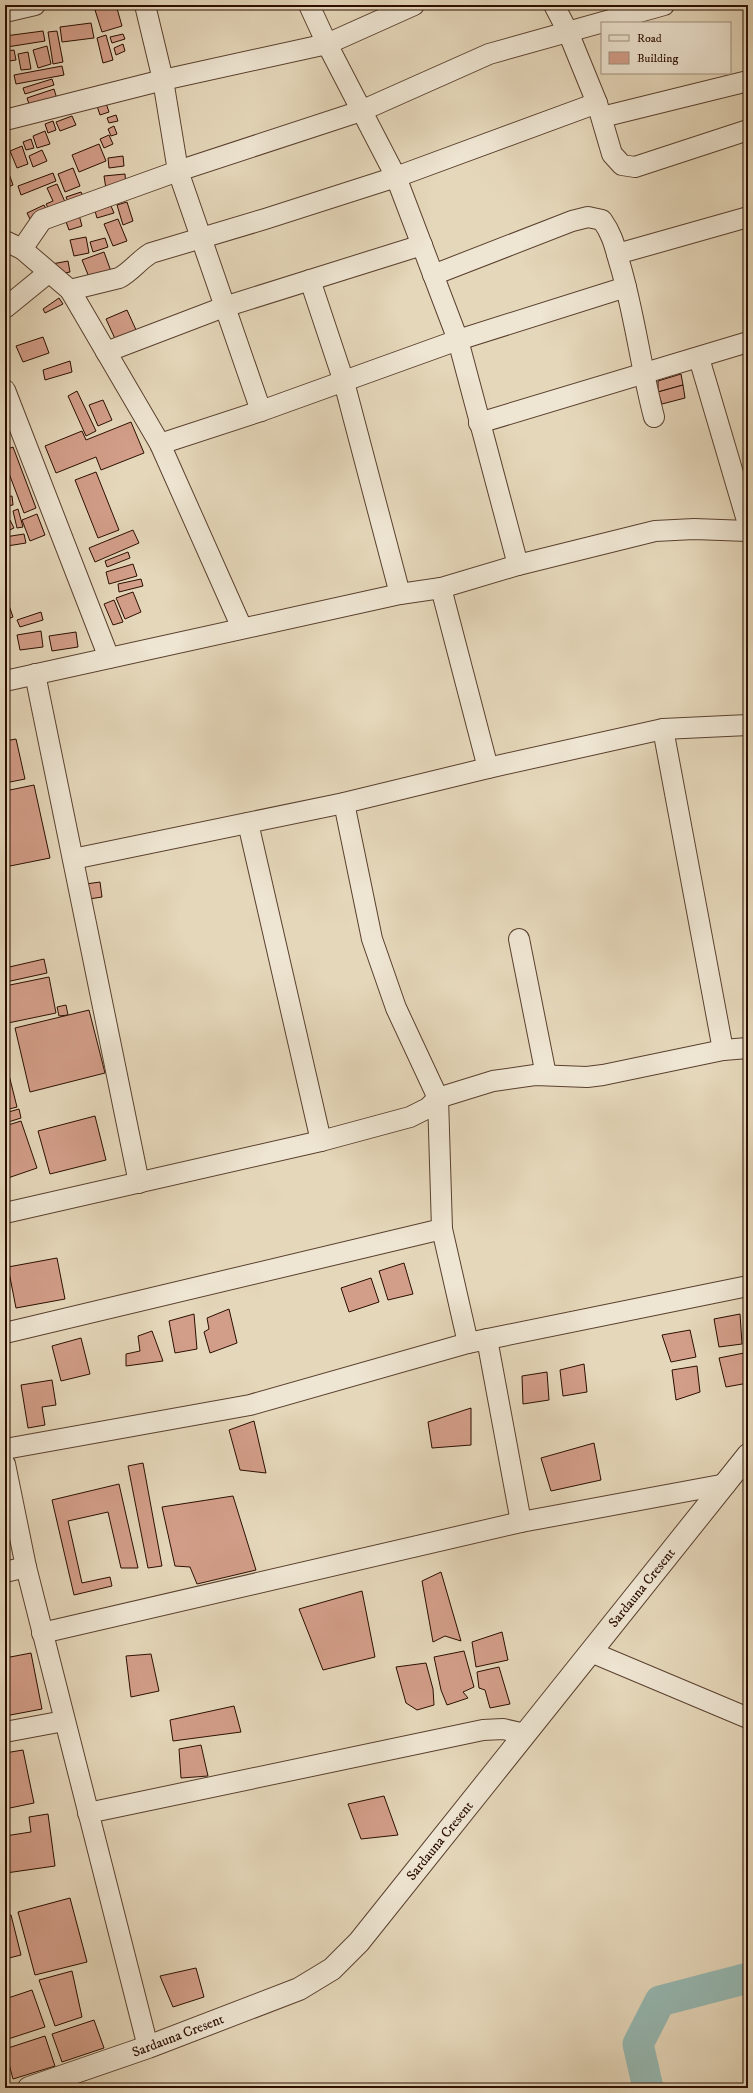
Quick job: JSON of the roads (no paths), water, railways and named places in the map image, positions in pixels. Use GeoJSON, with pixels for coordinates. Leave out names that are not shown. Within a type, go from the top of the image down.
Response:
{"type":"FeatureCollection","features":[{"type":"Feature","properties":{"kind":"street"},"geometry":{"type":"LineString","coordinates":[[5,12],[35,5]]}},
{"type":"Feature","properties":{"kind":"street"},"geometry":{"type":"LineString","coordinates":[[145,5],[163,80],[178,171],[261,411]]}},
{"type":"Feature","properties":{"kind":"street"},"geometry":{"type":"LineString","coordinates":[[309,5],[327,44],[396,177],[458,340],[518,565]]}},
{"type":"Feature","properties":{"kind":"street"},"geometry":{"type":"LineString","coordinates":[[5,120],[163,80],[327,44],[414,5]]}},
{"type":"Feature","properties":{"kind":"street"},"geometry":{"type":"LineString","coordinates":[[554,5],[568,32],[599,110],[612,154],[622,165],[635,167],[748,130]]}},
{"type":"Feature","properties":{"kind":"street"},"geometry":{"type":"LineString","coordinates":[[604,22],[664,5]]}},
{"type":"Feature","properties":{"kind":"street"},"geometry":{"type":"LineString","coordinates":[[242,628],[160,444],[70,290],[14,245],[42,220],[178,171],[361,111],[489,54],[601,23]]}},
{"type":"Feature","properties":{"kind":"street"},"geometry":{"type":"LineString","coordinates":[[70,290],[119,278],[151,253],[396,177],[599,110],[748,81]]}},
{"type":"Feature","properties":{"kind":"street"},"geometry":{"type":"LineString","coordinates":[[617,254],[748,216]]}},
{"type":"Feature","properties":{"kind":"street"},"geometry":{"type":"LineString","coordinates":[[433,275],[572,221],[588,217],[602,220],[611,232],[626,287],[643,375],[654,417]]}},
{"type":"Feature","properties":{"kind":"street"},"geometry":{"type":"LineString","coordinates":[[106,352],[224,307],[422,245]]}},
{"type":"Feature","properties":{"kind":"street"},"geometry":{"type":"LineString","coordinates":[[5,308],[48,272]]}},
{"type":"Feature","properties":{"kind":"street"},"geometry":{"type":"LineString","coordinates":[[310,280],[344,382],[400,594]]}},
{"type":"Feature","properties":{"kind":"street"},"geometry":{"type":"LineString","coordinates":[[160,444],[261,411],[458,340],[626,287]]}},
{"type":"Feature","properties":{"kind":"street"},"geometry":{"type":"LineString","coordinates":[[480,423],[643,375],[748,342]]}},
{"type":"Feature","properties":{"kind":"street"},"geometry":{"type":"LineString","coordinates":[[699,358],[748,524]]}},
{"type":"Feature","properties":{"kind":"street"},"geometry":{"type":"LineString","coordinates":[[5,390],[109,658]]}},
{"type":"Feature","properties":{"kind":"street"},"geometry":{"type":"LineString","coordinates":[[5,680],[400,594],[440,588],[518,565],[655,531],[694,529],[748,532]]}},
{"type":"Feature","properties":{"kind":"street"},"geometry":{"type":"LineString","coordinates":[[440,588],[488,768]]}},
{"type":"Feature","properties":{"kind":"street"},"geometry":{"type":"LineString","coordinates":[[35,674],[139,1184]]}},
{"type":"Feature","properties":{"kind":"street"},"geometry":{"type":"LineString","coordinates":[[73,858],[344,803],[488,768],[663,729],[748,725]]}},
{"type":"Feature","properties":{"kind":"street"},"geometry":{"type":"LineString","coordinates":[[663,729],[723,1050]]}},
{"type":"Feature","properties":{"kind":"street"},"geometry":{"type":"LineString","coordinates":[[344,803],[372,938],[396,1008],[438,1098],[442,1229],[478,1341],[521,1522]]}},
{"type":"Feature","properties":{"kind":"street"},"geometry":{"type":"LineString","coordinates":[[248,823],[320,1141]]}},
{"type":"Feature","properties":{"kind":"street"},"geometry":{"type":"LineString","coordinates":[[519,938],[546,1075]]}},
{"type":"Feature","properties":{"kind":"street"},"geometry":{"type":"LineString","coordinates":[[5,1213],[139,1184],[320,1141],[410,1117],[428,1108],[438,1098],[493,1080],[546,1075],[587,1077],[603,1075],[723,1050],[748,1048]]}},
{"type":"Feature","properties":{"kind":"street"},"geometry":{"type":"LineString","coordinates":[[5,1333],[442,1229]]}},
{"type":"Feature","properties":{"kind":"street"},"geometry":{"type":"LineString","coordinates":[[5,1449],[250,1405],[478,1341],[748,1286]]}},
{"type":"Feature","properties":{"kind":"street","name":"Sardauna Cresent"},"geometry":{"type":"LineString","coordinates":[[29,2088],[148,2048],[299,1990],[332,1969],[359,1942],[748,1455]]}},
{"type":"Feature","properties":{"kind":"street"},"geometry":{"type":"LineString","coordinates":[[5,1464],[26,1567],[42,1633],[148,2048]]}},
{"type":"Feature","properties":{"kind":"street"},"geometry":{"type":"LineString","coordinates":[[42,1633],[521,1522],[726,1484]]}},
{"type":"Feature","properties":{"kind":"street"},"geometry":{"type":"LineString","coordinates":[[5,1572],[26,1567]]}},
{"type":"Feature","properties":{"kind":"street"},"geometry":{"type":"LineString","coordinates":[[591,1652],[748,1718]]}},
{"type":"Feature","properties":{"kind":"street"},"geometry":{"type":"LineString","coordinates":[[5,1732],[64,1720]]}},
{"type":"Feature","properties":{"kind":"street"},"geometry":{"type":"LineString","coordinates":[[88,1813],[483,1730],[503,1729],[525,1734]]}},
{"type":"Feature","properties":{"kind":"waterway"},"geometry":{"type":"LineString","coordinates":[[648,2088],[638,2044],[660,2001],[748,1978]]}}]}
